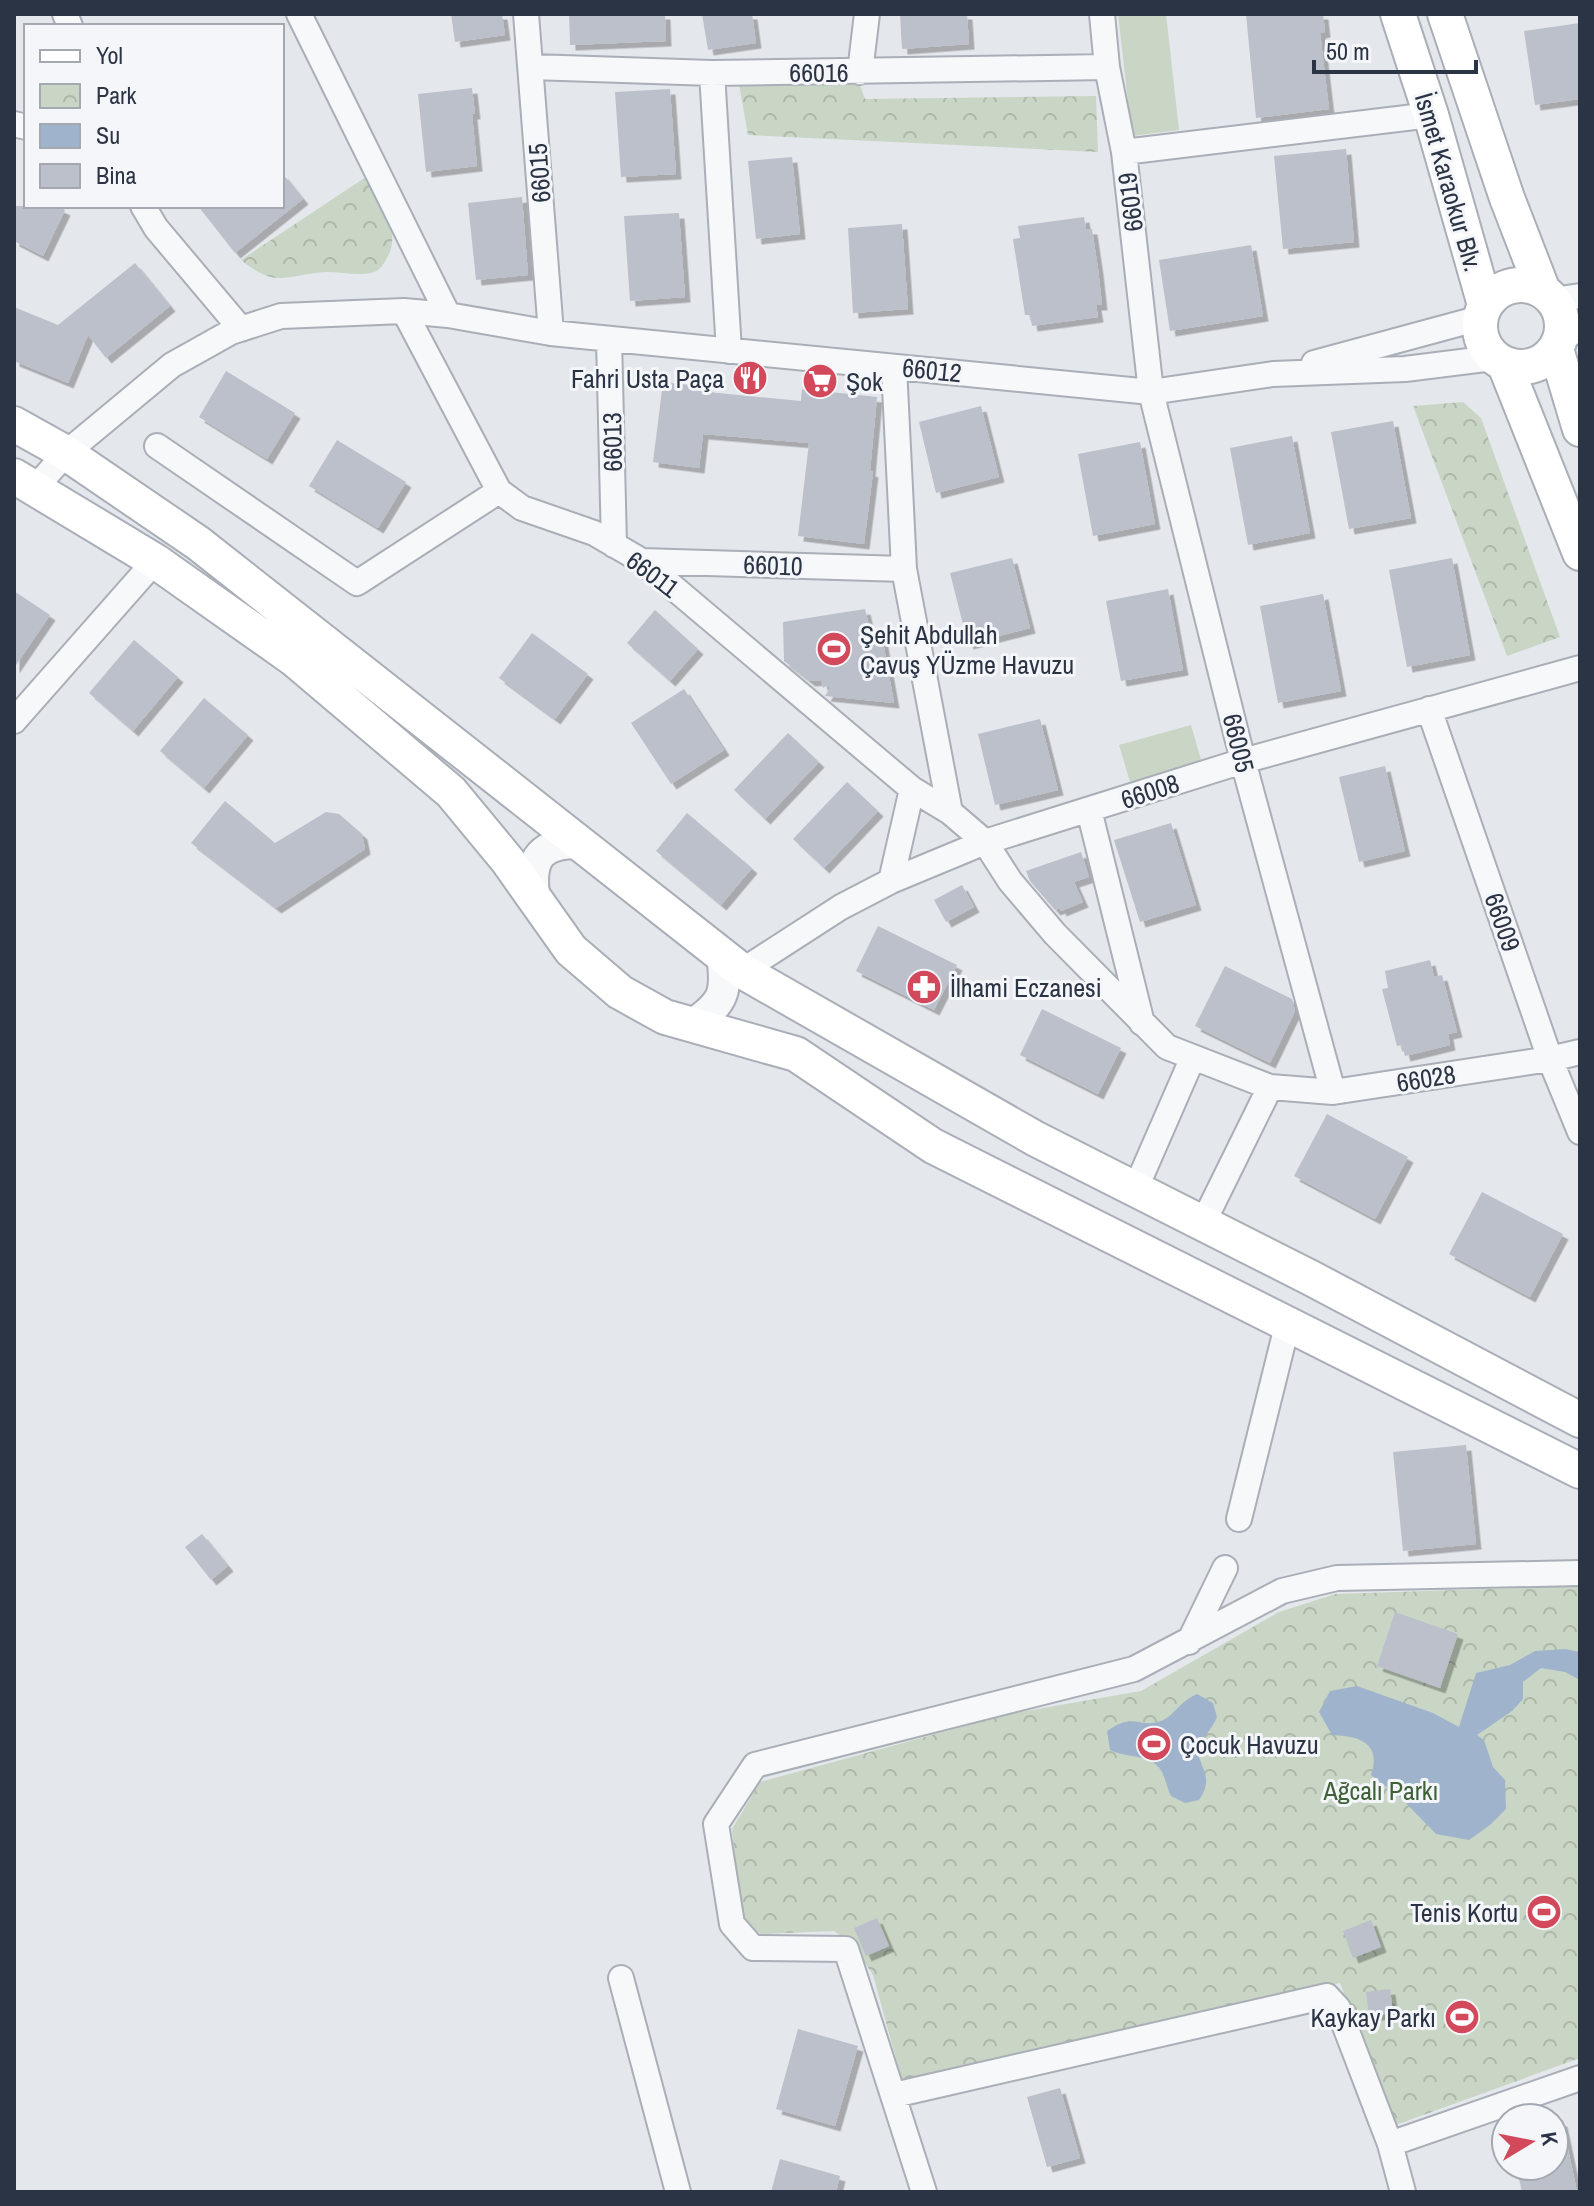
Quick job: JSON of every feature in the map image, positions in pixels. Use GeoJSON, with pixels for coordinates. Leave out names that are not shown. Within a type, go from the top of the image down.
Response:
{"type":"FeatureCollection","features":[{"type":"Feature","properties":{"kind":"main road","name":"İsmet Karaokur Blv."},"geometry":{"type":"LineString","coordinates":[[1398,14],[1431,115],[1482,312]]}},
{"type":"Feature","properties":{"kind":"main road","name":"İsmet Karaokur Blv."},"geometry":{"type":"LineString","coordinates":[[1445,14],[1507,198],[1558,295]]}},
{"type":"Feature","properties":{"kind":"main road"},"geometry":{"type":"LineString","coordinates":[[1580,429],[1558,295],[1517,285],[1493,295],[1482,312],[1480,333],[1484,346],[1499,361],[1580,553]]}},
{"type":"Feature","properties":{"kind":"main road"},"geometry":{"type":"LineString","coordinates":[[1499,361],[1519,368],[1534,366],[1546,360],[1566,339]]}},
{"type":"Feature","properties":{"kind":"main road"},"geometry":{"type":"LineString","coordinates":[[14,424],[66,453],[198,543],[732,963],[1036,1139],[1572,1409]]}},
{"type":"Feature","properties":{"kind":"main road"},"geometry":{"type":"LineString","coordinates":[[25,482],[155,561],[294,659],[451,792],[508,861],[571,950],[620,992],[665,1017],[796,1054],[933,1146],[1580,1471]]}},
{"type":"Feature","properties":{"kind":"street"},"geometry":{"type":"LineString","coordinates":[[299,14],[448,315]]}},
{"type":"Feature","properties":{"kind":"street","name":"66015"},"geometry":{"type":"LineString","coordinates":[[526,14],[551,333]]}},
{"type":"Feature","properties":{"kind":"street"},"geometry":{"type":"LineString","coordinates":[[860,72],[867,14]]}},
{"type":"Feature","properties":{"kind":"street","name":"66019"},"geometry":{"type":"LineString","coordinates":[[1102,14],[1107,67],[1124,152],[1151,392]]}},
{"type":"Feature","properties":{"kind":"street","name":"66016"},"geometry":{"type":"LineString","coordinates":[[532,67],[712,73],[1107,67]]}},
{"type":"Feature","properties":{"kind":"street"},"geometry":{"type":"LineString","coordinates":[[712,73],[729,351]]}},
{"type":"Feature","properties":{"kind":"street"},"geometry":{"type":"LineString","coordinates":[[1124,152],[1431,115]]}},
{"type":"Feature","properties":{"kind":"street"},"geometry":{"type":"LineString","coordinates":[[144,208],[156,228],[241,329]]}},
{"type":"Feature","properties":{"kind":"street"},"geometry":{"type":"LineString","coordinates":[[157,446],[357,583],[499,491],[404,311]]}},
{"type":"Feature","properties":{"kind":"street","name":"66012"},"geometry":{"type":"LineString","coordinates":[[25,482],[66,453],[172,365],[241,329],[281,316],[404,311],[448,315],[551,333],[1151,392],[1273,374],[1405,369],[1499,361]]}},
{"type":"Feature","properties":{"kind":"street","name":"66012"},"geometry":{"type":"LineString","coordinates":[[1273,374],[1482,312]]}},
{"type":"Feature","properties":{"kind":"street","name":"66013"},"geometry":{"type":"LineString","coordinates":[[609,339],[614,545]]}},
{"type":"Feature","properties":{"kind":"street"},"geometry":{"type":"LineString","coordinates":[[894,367],[904,569],[950,812]]}},
{"type":"Feature","properties":{"kind":"street","name":"66005"},"geometry":{"type":"LineString","coordinates":[[1151,392],[1243,761],[1333,1092]]}},
{"type":"Feature","properties":{"kind":"street","name":"66011"},"geometry":{"type":"LineString","coordinates":[[499,491],[522,508],[594,533],[642,561],[912,789],[950,812],[985,842],[1010,881],[1055,934],[1142,1023]]}},
{"type":"Feature","properties":{"kind":"street"},"geometry":{"type":"LineString","coordinates":[[14,721],[155,561]]}},
{"type":"Feature","properties":{"kind":"street","name":"66010"},"geometry":{"type":"LineString","coordinates":[[642,561],[904,569]]}},
{"type":"Feature","properties":{"kind":"street","name":"66008"},"geometry":{"type":"LineString","coordinates":[[732,963],[891,881],[985,842],[1243,761],[1580,668]]}},
{"type":"Feature","properties":{"kind":"street","name":"66009"},"geometry":{"type":"LineString","coordinates":[[1429,709],[1550,1059],[1580,1132]]}},
{"type":"Feature","properties":{"kind":"street"},"geometry":{"type":"LineString","coordinates":[[891,881],[912,789]]}},
{"type":"Feature","properties":{"kind":"street"},"geometry":{"type":"LineString","coordinates":[[1089,810],[1142,1023]]}},
{"type":"Feature","properties":{"kind":"street"},"geometry":{"type":"LineString","coordinates":[[535,902],[532,868],[539,857],[549,847],[559,843],[579,843]]}},
{"type":"Feature","properties":{"kind":"street"},"geometry":{"type":"LineString","coordinates":[[693,1024],[709,1013],[720,1000],[732,963]]}},
{"type":"Feature","properties":{"kind":"street","name":"66028"},"geometry":{"type":"LineString","coordinates":[[1142,1023],[1167,1047],[1270,1087],[1333,1092],[1580,1052]]}},
{"type":"Feature","properties":{"kind":"street"},"geometry":{"type":"LineString","coordinates":[[1135,1190],[1193,1057]]}},
{"type":"Feature","properties":{"kind":"street"},"geometry":{"type":"LineString","coordinates":[[1203,1223],[1270,1087]]}},
{"type":"Feature","properties":{"kind":"street"},"geometry":{"type":"LineString","coordinates":[[1239,1519],[1288,1322]]}},
{"type":"Feature","properties":{"kind":"street"},"geometry":{"type":"LineString","coordinates":[[1189,1642],[1225,1568]]}},
{"type":"Feature","properties":{"kind":"street"},"geometry":{"type":"LineString","coordinates":[[924,2192],[846,1949],[753,1948],[732,1924],[716,1824],[755,1765],[1134,1669],[1282,1591],[1337,1578],[1580,1573]]}},
{"type":"Feature","properties":{"kind":"street"},"geometry":{"type":"LineString","coordinates":[[621,1978],[678,2192]]}},
{"type":"Feature","properties":{"kind":"street"},"geometry":{"type":"LineString","coordinates":[[894,2095],[1327,1996],[1338,2008],[1390,2144],[1403,2192]]}},
{"type":"Feature","properties":{"kind":"street"},"geometry":{"type":"LineString","coordinates":[[1390,2144],[1580,2078]]}},
{"type":"Feature","properties":{"kind":"green space"},"geometry":{"type":"Polygon","coordinates":[[[1118,14],[1166,14],[1179,130],[1132,136],[1118,14]]]}},
{"type":"Feature","properties":{"kind":"green space"},"geometry":{"type":"Polygon","coordinates":[[[739,84],[860,85],[865,99],[1096,96],[1098,152],[748,135],[739,84]]]}},
{"type":"Feature","properties":{"kind":"green space"},"geometry":{"type":"Polygon","coordinates":[[[366,177],[387,215],[392,236],[388,256],[377,271],[273,278],[241,260],[366,177]]]}},
{"type":"Feature","properties":{"kind":"green space"},"geometry":{"type":"Polygon","coordinates":[[[1463,402],[1481,418],[1560,637],[1507,656],[1413,406],[1463,402]]]}},
{"type":"Feature","properties":{"kind":"green space"},"geometry":{"type":"Polygon","coordinates":[[[1191,725],[1202,763],[1131,785],[1119,745],[1191,725]]]}},
{"type":"Feature","properties":{"kind":"green space","name":"Ağcalı Parkı"},"geometry":{"type":"Polygon","coordinates":[[[1580,1586],[1580,2058],[1393,2126],[1340,1983],[1103,2035],[903,2084],[873,1975],[853,1945],[834,1931],[761,1934],[742,1923],[732,1829],[760,1782],[1009,1714],[1141,1691],[1279,1612],[1335,1594],[1580,1586]]]}},
{"type":"Feature","properties":{"kind":"water"},"geometry":{"type":"Polygon","coordinates":[[[1565,1649],[1580,1652],[1580,1680],[1565,1672],[1541,1668],[1523,1682],[1523,1699],[1512,1711],[1477,1735],[1484,1740],[1493,1767],[1505,1780],[1506,1809],[1469,1840],[1436,1834],[1401,1798],[1371,1775],[1374,1764],[1370,1748],[1359,1739],[1332,1735],[1319,1712],[1330,1691],[1357,1686],[1433,1713],[1459,1727],[1476,1673],[1510,1665],[1535,1651],[1565,1649]]]}},
{"type":"Feature","properties":{"kind":"water","name":"Çocuk Havuzu"},"geometry":{"type":"Polygon","coordinates":[[[1197,1694],[1213,1703],[1217,1717],[1197,1751],[1206,1776],[1203,1793],[1199,1800],[1185,1803],[1171,1796],[1158,1766],[1146,1759],[1110,1750],[1107,1731],[1124,1722],[1161,1721],[1197,1694]]]}},
{"type":"Feature","properties":{"kind":"building"},"geometry":{"type":"Polygon","coordinates":[[[451,14],[502,14],[505,35],[455,42],[451,14]]]}},
{"type":"Feature","properties":{"kind":"building"},"geometry":{"type":"Polygon","coordinates":[[[569,14],[665,14],[666,41],[570,45],[569,14]]]}},
{"type":"Feature","properties":{"kind":"building"},"geometry":{"type":"Polygon","coordinates":[[[702,14],[752,14],[756,43],[708,50],[702,14]]]}},
{"type":"Feature","properties":{"kind":"building"},"geometry":{"type":"Polygon","coordinates":[[[900,14],[967,14],[969,44],[902,49],[900,14]]]}},
{"type":"Feature","properties":{"kind":"building"},"geometry":{"type":"Polygon","coordinates":[[[1246,14],[1323,14],[1325,32],[1320,33],[1329,109],[1256,118],[1246,14]]]}},
{"type":"Feature","properties":{"kind":"building"},"geometry":{"type":"Polygon","coordinates":[[[1580,23],[1580,99],[1535,105],[1524,31],[1580,23]]]}},
{"type":"Feature","properties":{"kind":"building"},"geometry":{"type":"Polygon","coordinates":[[[472,88],[477,166],[426,172],[418,94],[472,88]]]}},
{"type":"Feature","properties":{"kind":"building"},"geometry":{"type":"Polygon","coordinates":[[[670,89],[676,174],[621,177],[615,92],[670,89]]]}},
{"type":"Feature","properties":{"kind":"building"},"geometry":{"type":"Polygon","coordinates":[[[1346,149],[1354,242],[1283,249],[1274,156],[1346,149]]]}},
{"type":"Feature","properties":{"kind":"building"},"geometry":{"type":"Polygon","coordinates":[[[792,157],[800,234],[756,239],[748,161],[792,157]]]}},
{"type":"Feature","properties":{"kind":"building"},"geometry":{"type":"Polygon","coordinates":[[[284,175],[303,199],[235,253],[200,208],[284,208],[284,175]]]}},
{"type":"Feature","properties":{"kind":"building"},"geometry":{"type":"Polygon","coordinates":[[[522,197],[528,275],[476,280],[468,203],[522,197]]]}},
{"type":"Feature","properties":{"kind":"building"},"geometry":{"type":"Polygon","coordinates":[[[14,206],[65,210],[43,256],[14,241],[14,206]]]}},
{"type":"Feature","properties":{"kind":"building"},"geometry":{"type":"Polygon","coordinates":[[[679,213],[685,297],[630,301],[624,216],[679,213]]]}},
{"type":"Feature","properties":{"kind":"building"},"geometry":{"type":"Polygon","coordinates":[[[1084,217],[1086,229],[1092,229],[1098,269],[1102,305],[1096,305],[1098,317],[1032,326],[1030,315],[1025,315],[1013,239],[1020,238],[1018,226],[1084,217]]]}},
{"type":"Feature","properties":{"kind":"building"},"geometry":{"type":"Polygon","coordinates":[[[902,224],[908,309],[853,313],[848,228],[902,224]]]}},
{"type":"Feature","properties":{"kind":"building"},"geometry":{"type":"Polygon","coordinates":[[[1251,245],[1263,316],[1170,331],[1159,260],[1251,245]]]}},
{"type":"Feature","properties":{"kind":"building"},"geometry":{"type":"Polygon","coordinates":[[[135,263],[170,306],[106,358],[88,335],[68,383],[14,361],[14,307],[58,325],[135,263]]]}},
{"type":"Feature","properties":{"kind":"building"},"geometry":{"type":"Polygon","coordinates":[[[226,371],[295,413],[267,459],[199,417],[226,371]]]}},
{"type":"Feature","properties":{"kind":"building"},"geometry":{"type":"Polygon","coordinates":[[[663,382],[708,387],[708,392],[801,401],[802,389],[877,397],[870,471],[873,472],[864,544],[798,536],[809,443],[703,434],[699,468],[653,462],[663,382]]]}},
{"type":"Feature","properties":{"kind":"building"},"geometry":{"type":"Polygon","coordinates":[[[981,406],[999,477],[936,493],[919,422],[981,406]]]}},
{"type":"Feature","properties":{"kind":"building"},"geometry":{"type":"Polygon","coordinates":[[[1393,421],[1411,518],[1349,529],[1331,432],[1393,421]]]}},
{"type":"Feature","properties":{"kind":"building"},"geometry":{"type":"Polygon","coordinates":[[[1292,436],[1310,533],[1248,545],[1230,448],[1292,436]]]}},
{"type":"Feature","properties":{"kind":"building"},"geometry":{"type":"Polygon","coordinates":[[[337,440],[406,482],[378,528],[309,486],[337,440]]]}},
{"type":"Feature","properties":{"kind":"building"},"geometry":{"type":"Polygon","coordinates":[[[1140,442],[1155,524],[1093,536],[1078,454],[1140,442]]]}},
{"type":"Feature","properties":{"kind":"building"},"geometry":{"type":"Polygon","coordinates":[[[1012,558],[1030,628],[968,644],[950,573],[1012,558]]]}},
{"type":"Feature","properties":{"kind":"building"},"geometry":{"type":"Polygon","coordinates":[[[1452,558],[1470,655],[1407,667],[1389,570],[1452,558]]]}},
{"type":"Feature","properties":{"kind":"building"},"geometry":{"type":"Polygon","coordinates":[[[1168,589],[1183,670],[1121,681],[1106,601],[1168,589]]]}},
{"type":"Feature","properties":{"kind":"building"},"geometry":{"type":"Polygon","coordinates":[[[14,591],[50,615],[14,668],[14,591]]]}},
{"type":"Feature","properties":{"kind":"building"},"geometry":{"type":"Polygon","coordinates":[[[1323,594],[1341,691],[1278,703],[1260,606],[1323,594]]]}},
{"type":"Feature","properties":{"kind":"building","name":"Şehit Abdullah Çavuş YÜzme Havuzu"},"geometry":{"type":"Polygon","coordinates":[[[865,609],[871,634],[881,631],[894,703],[825,696],[830,688],[828,685],[823,688],[821,680],[810,681],[784,661],[783,622],[865,609]]]}},
{"type":"Feature","properties":{"kind":"building"},"geometry":{"type":"Polygon","coordinates":[[[655,610],[698,649],[670,681],[627,643],[655,610]]]}},
{"type":"Feature","properties":{"kind":"building"},"geometry":{"type":"Polygon","coordinates":[[[532,633],[588,674],[555,719],[499,678],[532,633]]]}},
{"type":"Feature","properties":{"kind":"building"},"geometry":{"type":"Polygon","coordinates":[[[134,640],[178,677],[133,731],[89,693],[134,640]]]}},
{"type":"Feature","properties":{"kind":"building"},"geometry":{"type":"Polygon","coordinates":[[[684,689],[724,750],[671,784],[631,723],[684,689]]]}},
{"type":"Feature","properties":{"kind":"building"},"geometry":{"type":"Polygon","coordinates":[[[204,698],[248,735],[204,788],[160,751],[204,698]]]}},
{"type":"Feature","properties":{"kind":"building"},"geometry":{"type":"Polygon","coordinates":[[[1040,719],[1058,790],[995,805],[978,734],[1040,719]]]}},
{"type":"Feature","properties":{"kind":"building"},"geometry":{"type":"Polygon","coordinates":[[[788,733],[819,762],[765,819],[734,790],[788,733]]]}},
{"type":"Feature","properties":{"kind":"building"},"geometry":{"type":"Polygon","coordinates":[[[1385,766],[1405,851],[1359,862],[1339,777],[1385,766]]]}},
{"type":"Feature","properties":{"kind":"building"},"geometry":{"type":"Polygon","coordinates":[[[847,782],[878,811],[824,868],[793,839],[847,782]]]}},
{"type":"Feature","properties":{"kind":"building"},"geometry":{"type":"Polygon","coordinates":[[[225,801],[275,843],[326,812],[339,814],[362,834],[365,849],[276,908],[191,843],[225,801]]]}},
{"type":"Feature","properties":{"kind":"building"},"geometry":{"type":"Polygon","coordinates":[[[687,813],[752,868],[721,905],[656,851],[687,813]]]}},
{"type":"Feature","properties":{"kind":"building"},"geometry":{"type":"Polygon","coordinates":[[[1171,823],[1196,905],[1140,922],[1114,840],[1171,823]]]}},
{"type":"Feature","properties":{"kind":"building"},"geometry":{"type":"Polygon","coordinates":[[[1081,852],[1089,877],[1074,882],[1083,902],[1061,911],[1060,908],[1055,910],[1030,881],[1026,871],[1081,852]]]}},
{"type":"Feature","properties":{"kind":"building"},"geometry":{"type":"Polygon","coordinates":[[[962,885],[974,907],[946,922],[934,900],[962,885]]]}},
{"type":"Feature","properties":{"kind":"building"},"geometry":{"type":"Polygon","coordinates":[[[878,926],[957,965],[934,1010],[856,971],[878,926]]]}},
{"type":"Feature","properties":{"kind":"building"},"geometry":{"type":"Polygon","coordinates":[[[1430,960],[1434,977],[1442,975],[1457,1032],[1448,1034],[1450,1045],[1405,1056],[1402,1045],[1397,1046],[1382,989],[1388,988],[1385,971],[1430,960]]]}},
{"type":"Feature","properties":{"kind":"building"},"geometry":{"type":"Polygon","coordinates":[[[1225,966],[1292,999],[1295,1011],[1270,1063],[1195,1026],[1225,966]]]}},
{"type":"Feature","properties":{"kind":"building"},"geometry":{"type":"Polygon","coordinates":[[[1042,1009],[1121,1048],[1098,1094],[1020,1055],[1042,1009]]]}},
{"type":"Feature","properties":{"kind":"building"},"geometry":{"type":"Polygon","coordinates":[[[1327,1114],[1408,1157],[1375,1219],[1294,1176],[1327,1114]]]}},
{"type":"Feature","properties":{"kind":"building"},"geometry":{"type":"Polygon","coordinates":[[[1482,1192],[1563,1234],[1530,1297],[1449,1254],[1482,1192]]]}},
{"type":"Feature","properties":{"kind":"building"},"geometry":{"type":"Polygon","coordinates":[[[1466,1445],[1476,1544],[1403,1551],[1393,1452],[1466,1445]]]}},
{"type":"Feature","properties":{"kind":"building"},"geometry":{"type":"Polygon","coordinates":[[[202,1534],[228,1566],[211,1580],[185,1547],[202,1534]]]}},
{"type":"Feature","properties":{"kind":"building"},"geometry":{"type":"Polygon","coordinates":[[[1395,1612],[1458,1634],[1440,1688],[1377,1666],[1395,1612]]]}},
{"type":"Feature","properties":{"kind":"building"},"geometry":{"type":"Polygon","coordinates":[[[877,1918],[889,1946],[866,1956],[854,1928],[877,1918]]]}},
{"type":"Feature","properties":{"kind":"building"},"geometry":{"type":"Polygon","coordinates":[[[1371,1920],[1381,1947],[1353,1958],[1343,1931],[1371,1920]]]}},
{"type":"Feature","properties":{"kind":"building"},"geometry":{"type":"Polygon","coordinates":[[[1390,1989],[1393,2013],[1369,2016],[1366,1992],[1390,1989]]]}},
{"type":"Feature","properties":{"kind":"building"},"geometry":{"type":"Polygon","coordinates":[[[798,2029],[858,2046],[835,2126],[776,2109],[798,2029]]]}},
{"type":"Feature","properties":{"kind":"building"},"geometry":{"type":"Polygon","coordinates":[[[1060,2088],[1080,2158],[1047,2167],[1027,2097],[1060,2088]]]}},
{"type":"Feature","properties":{"kind":"building"},"geometry":{"type":"Polygon","coordinates":[[[780,2159],[840,2176],[836,2192],[771,2192],[780,2159]]]}},
{"type":"Feature","properties":{"kind":"building"},"geometry":{"type":"Polygon","coordinates":[[[1570,2159],[1577,2192],[1522,2192],[1520,2182],[1570,2182],[1570,2159]]]}},
{"type":"Feature","properties":{"kind":"place","name":"Fahri Usta Paça"},"geometry":{"type":"Point","coordinates":[750,378]}},
{"type":"Feature","properties":{"kind":"place","name":"Şok"},"geometry":{"type":"Point","coordinates":[820,381]}},
{"type":"Feature","properties":{"kind":"place","name":"Şehit Abdullah Çavuş YÜzme Havuzu"},"geometry":{"type":"Point","coordinates":[834,649]}},
{"type":"Feature","properties":{"kind":"place","name":"İlhami Eczanesi"},"geometry":{"type":"Point","coordinates":[924,987]}},
{"type":"Feature","properties":{"kind":"place","name":"Çocuk Havuzu"},"geometry":{"type":"Point","coordinates":[1154,1744]}},
{"type":"Feature","properties":{"kind":"place","name":"Tenis Kortu"},"geometry":{"type":"Point","coordinates":[1544,1912]}},
{"type":"Feature","properties":{"kind":"place","name":"Kaykay Parkı"},"geometry":{"type":"Point","coordinates":[1462,2017]}}]}
